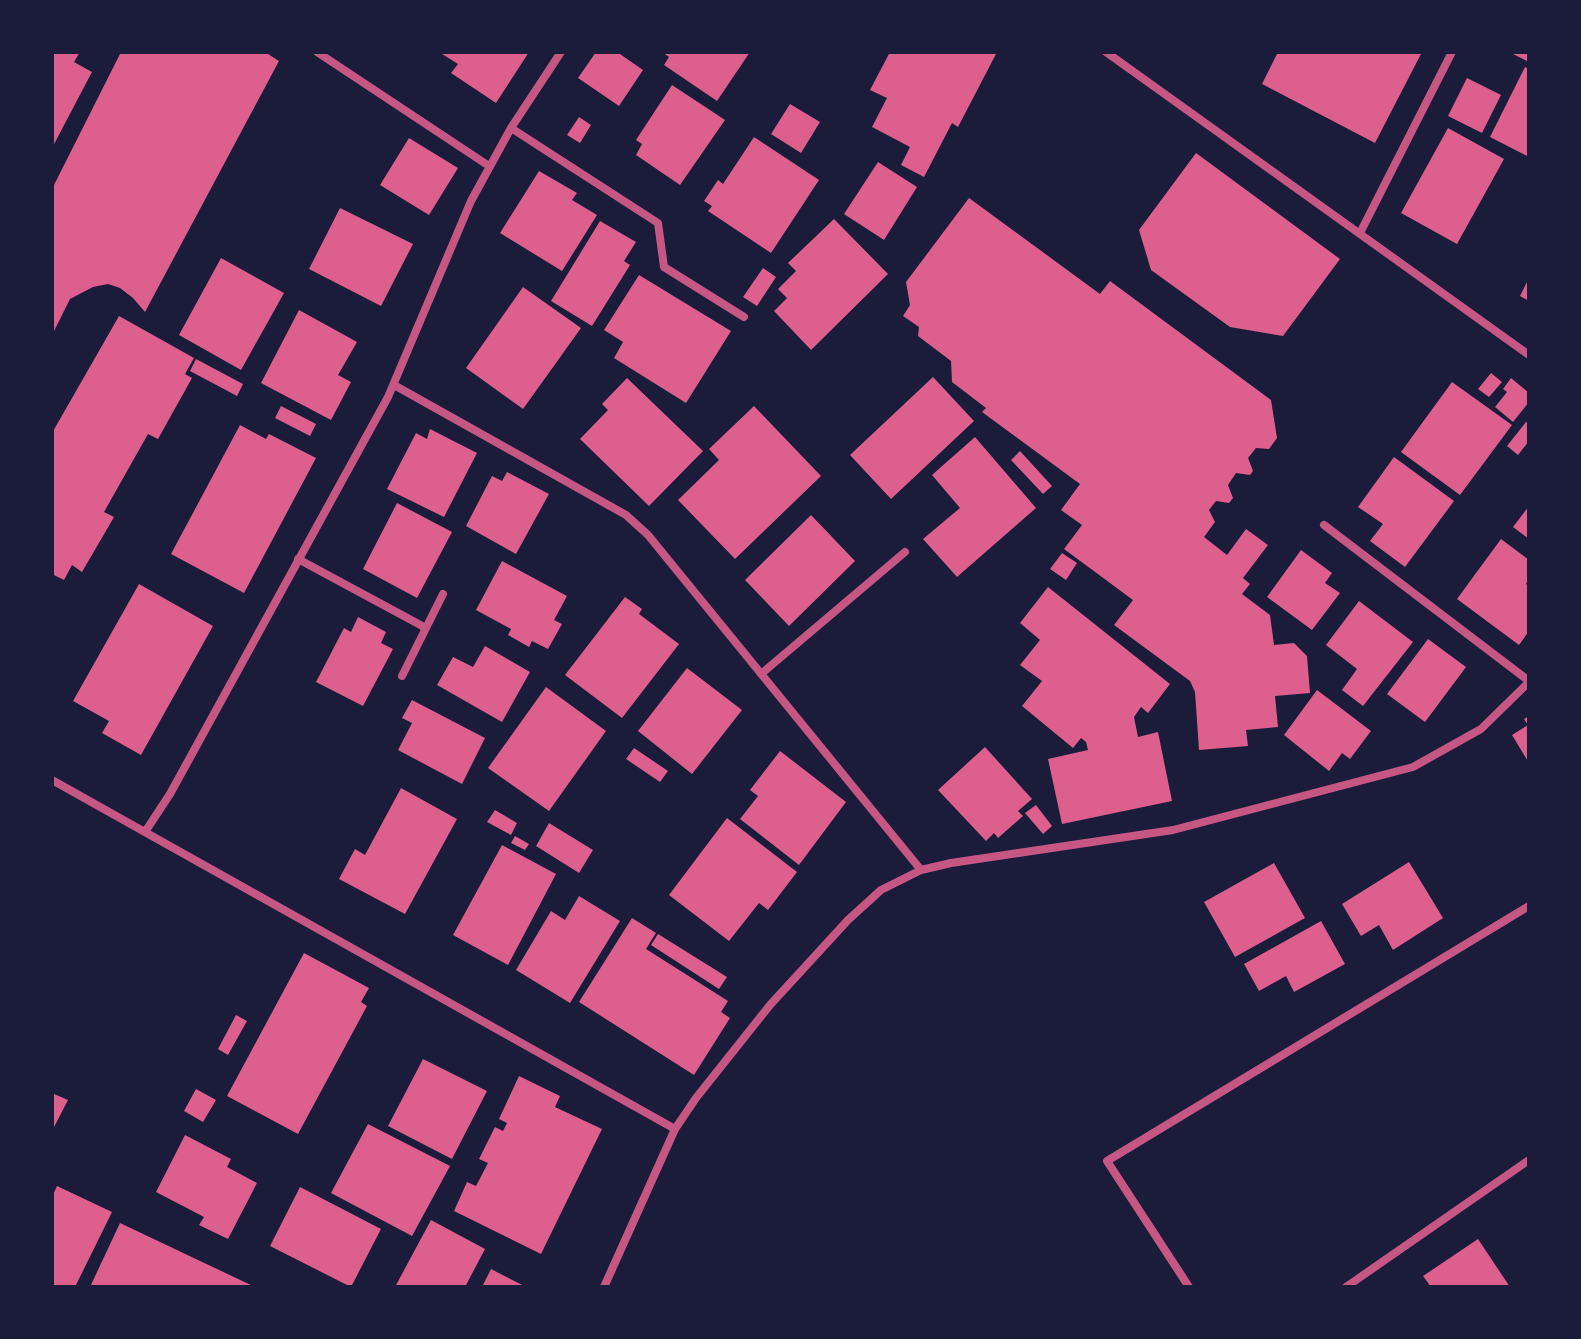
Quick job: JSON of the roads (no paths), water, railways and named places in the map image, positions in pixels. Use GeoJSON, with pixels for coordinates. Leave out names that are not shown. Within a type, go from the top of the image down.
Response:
{"type":"FeatureCollection","features":[{"type":"Feature","properties":{"kind":"street"},"geometry":{"type":"LineString","coordinates":[[317,52],[489,166]]}},
{"type":"Feature","properties":{"kind":"street"},"geometry":{"type":"LineString","coordinates":[[145,832],[170,794],[394,385],[471,201],[489,166],[561,52]]}},
{"type":"Feature","properties":{"kind":"street"},"geometry":{"type":"LineString","coordinates":[[1106,52],[1529,355]]}},
{"type":"Feature","properties":{"kind":"street"},"geometry":{"type":"LineString","coordinates":[[1360,233],[1452,52]]}},
{"type":"Feature","properties":{"kind":"street"},"geometry":{"type":"LineString","coordinates":[[511,128],[658,223],[664,267],[744,317]]}},
{"type":"Feature","properties":{"kind":"street"},"geometry":{"type":"LineString","coordinates":[[394,385],[626,515],[648,535],[921,870]]}},
{"type":"Feature","properties":{"kind":"street"},"geometry":{"type":"LineString","coordinates":[[604,1287],[675,1129],[770,1005],[848,920],[881,890],[921,870],[951,863],[1173,830],[1413,767],[1481,729],[1529,681],[1324,525]]}},
{"type":"Feature","properties":{"kind":"street"},"geometry":{"type":"LineString","coordinates":[[761,674],[905,552]]}},
{"type":"Feature","properties":{"kind":"street"},"geometry":{"type":"LineString","coordinates":[[298,559],[426,628]]}},
{"type":"Feature","properties":{"kind":"street"},"geometry":{"type":"LineString","coordinates":[[402,676],[443,594]]}},
{"type":"Feature","properties":{"kind":"street"},"geometry":{"type":"LineString","coordinates":[[52,780],[675,1129]]}},
{"type":"Feature","properties":{"kind":"street"},"geometry":{"type":"LineString","coordinates":[[1189,1287],[1107,1161],[1529,906]]}},
{"type":"Feature","properties":{"kind":"street"},"geometry":{"type":"LineString","coordinates":[[1346,1287],[1529,1160]]}}]}
